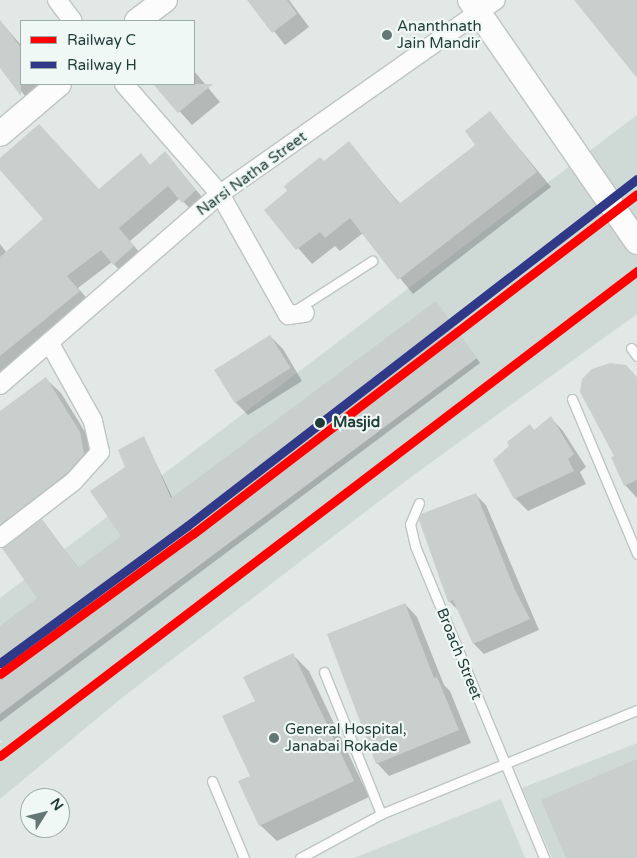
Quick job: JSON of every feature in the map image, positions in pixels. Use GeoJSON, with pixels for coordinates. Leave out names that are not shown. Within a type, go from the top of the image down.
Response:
{"type":"FeatureCollection","features":[{"type":"Feature","properties":{"kind":"street"},"geometry":{"type":"LineString","coordinates":[[57,0],[73,20]]}},
{"type":"Feature","properties":{"kind":"street"},"geometry":{"type":"LineString","coordinates":[[138,20],[165,0]]}},
{"type":"Feature","properties":{"kind":"street"},"geometry":{"type":"LineString","coordinates":[[482,4],[560,135],[637,242]]}},
{"type":"Feature","properties":{"kind":"street","name":"Narsi Natha Street"},"geometry":{"type":"LineString","coordinates":[[0,385],[220,194],[482,4]]}},
{"type":"Feature","properties":{"kind":"street"},"geometry":{"type":"LineString","coordinates":[[0,134],[58,85]]}},
{"type":"Feature","properties":{"kind":"street"},"geometry":{"type":"LineString","coordinates":[[125,85],[220,194],[296,314]]}},
{"type":"Feature","properties":{"kind":"street"},"geometry":{"type":"LineString","coordinates":[[0,538],[74,481],[100,452],[93,421],[49,342]]}},
{"type":"Feature","properties":{"kind":"lane"},"geometry":{"type":"LineString","coordinates":[[296,314],[372,261]]}},
{"type":"Feature","properties":{"kind":"lane"},"geometry":{"type":"LineString","coordinates":[[631,348],[637,356]]}},
{"type":"Feature","properties":{"kind":"lane"},"geometry":{"type":"LineString","coordinates":[[572,399],[637,554]]}},
{"type":"Feature","properties":{"kind":"lane","name":"Broach Street"},"geometry":{"type":"LineString","coordinates":[[419,502],[410,524],[415,546],[502,762],[544,858]]}},
{"type":"Feature","properties":{"kind":"lane"},"geometry":{"type":"LineString","coordinates":[[324,672],[381,814]]}},
{"type":"Feature","properties":{"kind":"lane"},"geometry":{"type":"LineString","coordinates":[[300,858],[381,814],[502,762],[637,710]]}},
{"type":"Feature","properties":{"kind":"lane"},"geometry":{"type":"LineString","coordinates":[[212,780],[244,858]]}},
{"type":"Feature","properties":{"kind":"shaded area"},"geometry":{"type":"Polygon","coordinates":[[[637,115],[637,314],[411,477],[123,697],[0,799],[0,598],[637,115]]]}},
{"type":"Feature","properties":{"kind":"shaded area"},"geometry":{"type":"Polygon","coordinates":[[[637,743],[637,858],[552,858],[522,788],[637,743]]]}},
{"type":"Feature","properties":{"kind":"shaded area"},"geometry":{"type":"Polygon","coordinates":[[[501,799],[525,858],[354,858],[501,799]]]}},
{"type":"Feature","properties":{"kind":"building"},"geometry":{"type":"Polygon","coordinates":[[[247,0],[287,0],[297,14],[272,33],[247,0]]]}},
{"type":"Feature","properties":{"kind":"building"},"geometry":{"type":"Polygon","coordinates":[[[574,0],[637,0],[637,78],[574,0]]]}},
{"type":"Feature","properties":{"kind":"building"},"geometry":{"type":"Polygon","coordinates":[[[0,20],[20,47],[21,96],[0,68],[0,20]]]}},
{"type":"Feature","properties":{"kind":"building"},"geometry":{"type":"Polygon","coordinates":[[[213,84],[178,113],[154,85],[213,84]]]}},
{"type":"Feature","properties":{"kind":"building"},"geometry":{"type":"Polygon","coordinates":[[[490,111],[537,172],[398,280],[350,218],[325,238],[320,232],[296,250],[264,210],[287,191],[284,186],[320,157],[324,161],[349,141],[399,204],[475,145],[465,131],[490,111]]]}},
{"type":"Feature","properties":{"kind":"building"},"geometry":{"type":"Polygon","coordinates":[[[39,124],[99,189],[141,153],[150,165],[165,151],[196,190],[182,203],[168,186],[119,228],[134,246],[113,265],[101,250],[67,276],[80,291],[0,356],[0,257],[43,219],[0,170],[0,158],[39,124]]]}},
{"type":"Feature","properties":{"kind":"building"},"geometry":{"type":"Polygon","coordinates":[[[436,301],[477,358],[0,714],[0,626],[37,598],[2,548],[42,519],[78,568],[121,536],[90,491],[125,467],[118,450],[144,436],[171,498],[436,301]]]}},
{"type":"Feature","properties":{"kind":"building"},"geometry":{"type":"Polygon","coordinates":[[[270,335],[291,368],[235,403],[214,370],[270,335]]]}},
{"type":"Feature","properties":{"kind":"building"},"geometry":{"type":"Polygon","coordinates":[[[610,363],[626,365],[637,377],[637,480],[624,486],[611,457],[614,456],[580,392],[582,379],[592,369],[610,363]]]}},
{"type":"Feature","properties":{"kind":"building"},"geometry":{"type":"Polygon","coordinates":[[[46,377],[80,432],[84,454],[67,473],[0,525],[0,411],[46,377]]]}},
{"type":"Feature","properties":{"kind":"building"},"geometry":{"type":"Polygon","coordinates":[[[551,416],[574,454],[568,459],[574,471],[514,499],[493,460],[509,446],[507,442],[530,424],[534,430],[551,416]]]}},
{"type":"Feature","properties":{"kind":"building"},"geometry":{"type":"Polygon","coordinates":[[[476,493],[515,590],[530,619],[473,644],[453,600],[448,602],[419,520],[421,514],[476,493]]]}},
{"type":"Feature","properties":{"kind":"building"},"geometry":{"type":"Polygon","coordinates":[[[405,603],[434,678],[437,677],[459,730],[376,764],[327,634],[405,603]]]}},
{"type":"Feature","properties":{"kind":"building"},"geometry":{"type":"Polygon","coordinates":[[[293,653],[354,781],[259,826],[238,781],[250,776],[222,716],[255,701],[243,677],[293,653]]]}},
{"type":"Feature","properties":{"kind":"building"},"geometry":{"type":"Polygon","coordinates":[[[637,759],[637,858],[566,858],[541,800],[637,759]]]}},
{"type":"Feature","properties":{"kind":"rail line","name":"H"},"geometry":{"type":"LineString","coordinates":[[0,663],[187,526],[637,179]]}},
{"type":"Feature","properties":{"kind":"rail line","name":"C"},"geometry":{"type":"LineString","coordinates":[[0,674],[193,534],[637,194]]}},
{"type":"Feature","properties":{"kind":"rail line","name":"C"},"geometry":{"type":"LineString","coordinates":[[0,756],[637,271]]}},
{"type":"Feature","properties":{"kind":"place","name":"Ananthnath Jain Mandir"},"geometry":{"type":"Point","coordinates":[387,35]}},
{"type":"Feature","properties":{"kind":"place","name":"Masjid"},"geometry":{"type":"Point","coordinates":[320,423]}},
{"type":"Feature","properties":{"kind":"place","name":"General Hospital, Janabai Rokade"},"geometry":{"type":"Point","coordinates":[274,738]}}]}
